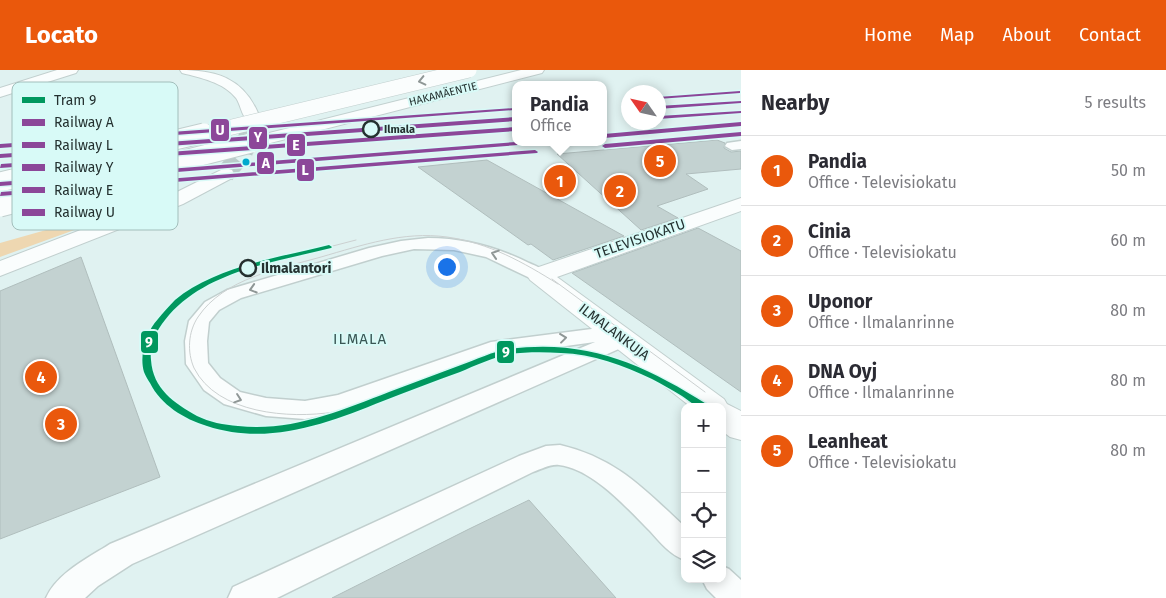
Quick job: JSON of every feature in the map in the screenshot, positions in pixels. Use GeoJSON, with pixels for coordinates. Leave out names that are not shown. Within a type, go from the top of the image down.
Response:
{"type":"FeatureCollection","features":[{"type":"Feature","properties":{"kind":"main road"},"geometry":{"type":"LineString","coordinates":[[34,82],[71,70]]}},
{"type":"Feature","properties":{"kind":"main road"},"geometry":{"type":"LineString","coordinates":[[187,70],[215,78],[233,87],[241,93],[250,113]]}},
{"type":"Feature","properties":{"kind":"main road","name":"HAKAMÄENTIE"},"geometry":{"type":"LineString","coordinates":[[178,139],[469,70]]}},
{"type":"Feature","properties":{"kind":"main road","name":"HAKAMÄENTIE"},"geometry":{"type":"LineString","coordinates":[[178,162],[537,70]]}},
{"type":"Feature","properties":{"kind":"main road"},"geometry":{"type":"LineString","coordinates":[[0,93],[12,89]]}},
{"type":"Feature","properties":{"kind":"main road"},"geometry":{"type":"LineString","coordinates":[[178,199],[225,174]]}},
{"type":"Feature","properties":{"kind":"main road","name":"TELEVISIOKATU"},"geometry":{"type":"LineString","coordinates":[[539,275],[741,204]]}},
{"type":"Feature","properties":{"kind":"main road"},"geometry":{"type":"LineString","coordinates":[[0,269],[99,230]]}},
{"type":"Feature","properties":{"kind":"main road","name":"ILMALANKUJA"},"geometry":{"type":"LineString","coordinates":[[539,275],[708,403]]}},
{"type":"Feature","properties":{"kind":"main road"},"geometry":{"type":"LineString","coordinates":[[726,417],[741,428]]}},
{"type":"Feature","properties":{"kind":"lane"},"geometry":{"type":"LineString","coordinates":[[539,275],[509,258],[469,246],[441,243],[411,244],[381,250],[234,294],[212,306],[199,321],[196,341],[197,364],[212,384],[232,398],[266,407],[305,410],[341,403],[491,349],[618,336]]}},
{"type":"Feature","properties":{"kind":"lane"},"geometry":{"type":"LineString","coordinates":[[62,598],[87,576],[121,554],[618,336]]}},
{"type":"Feature","properties":{"kind":"lane"},"geometry":{"type":"LineString","coordinates":[[244,598],[524,465],[540,458],[558,455],[592,464],[608,474],[681,543]]}},
{"type":"Feature","properties":{"kind":"lane"},"geometry":{"type":"LineString","coordinates":[[722,583],[738,598]]}},
{"type":"Feature","properties":{"kind":"shaded area"},"geometry":{"type":"Polygon","coordinates":[[[46,230],[74,230],[0,257],[0,243],[46,230]]]}},
{"type":"Feature","properties":{"kind":"building"},"geometry":{"type":"Polygon","coordinates":[[[717,140],[725,143],[724,148],[731,152],[741,151],[741,169],[686,174],[708,189],[657,206],[678,218],[641,230],[557,154],[717,140]]]}},
{"type":"Feature","properties":{"kind":"building"},"geometry":{"type":"Polygon","coordinates":[[[487,160],[624,236],[553,260],[531,244],[528,245],[418,167],[487,160]]]}},
{"type":"Feature","properties":{"kind":"building"},"geometry":{"type":"Polygon","coordinates":[[[698,228],[741,251],[741,392],[572,273],[698,228]]]}},
{"type":"Feature","properties":{"kind":"building"},"geometry":{"type":"Polygon","coordinates":[[[81,257],[160,477],[0,539],[0,291],[81,257]]]}},
{"type":"Feature","properties":{"kind":"building"},"geometry":{"type":"Polygon","coordinates":[[[529,500],[616,598],[332,598],[469,529],[529,500]]]}},
{"type":"Feature","properties":{"kind":"tunnel"},"geometry":{"type":"LineString","coordinates":[[248,135],[250,113]]}},
{"type":"Feature","properties":{"kind":"tunnel"},"geometry":{"type":"LineString","coordinates":[[225,174],[243,153],[249,133]]}},
{"type":"Feature","properties":{"kind":"tram line"},"geometry":{"type":"LineString","coordinates":[[385,398],[340,411],[297,415],[256,410],[237,404],[219,395],[205,383],[194,368],[190,355],[192,329],[198,317],[209,304],[222,293],[253,277],[383,240],[415,236],[447,237],[477,244],[505,254],[558,284]]}},
{"type":"Feature","properties":{"kind":"tram line"},"geometry":{"type":"LineString","coordinates":[[329,247],[356,240]]}},
{"type":"Feature","properties":{"kind":"tram line","name":"9"},"geometry":{"type":"LineString","coordinates":[[329,247],[270,261],[210,281],[177,302],[155,326],[146,350],[148,371],[158,391],[175,407],[198,420],[224,428],[251,431],[270,430],[324,420],[507,352],[563,350],[611,359],[634,367],[657,378],[699,403]]}},
{"type":"Feature","properties":{"kind":"tram line"},"geometry":{"type":"LineString","coordinates":[[552,279],[705,392]]}},
{"type":"Feature","properties":{"kind":"rail line","name":"U"},"geometry":{"type":"LineString","coordinates":[[666,97],[740,92]]}},
{"type":"Feature","properties":{"kind":"rail line","name":"Y"},"geometry":{"type":"LineString","coordinates":[[666,107],[741,102]]}},
{"type":"Feature","properties":{"kind":"rail line","name":"U"},"geometry":{"type":"LineString","coordinates":[[178,133],[512,109]]}},
{"type":"Feature","properties":{"kind":"rail line","name":"E"},"geometry":{"type":"LineString","coordinates":[[666,117],[741,112]]}},
{"type":"Feature","properties":{"kind":"rail line","name":"Y"},"geometry":{"type":"LineString","coordinates":[[178,143],[512,119]]}},
{"type":"Feature","properties":{"kind":"rail line","name":"A"},"geometry":{"type":"LineString","coordinates":[[607,136],[741,124]]}},
{"type":"Feature","properties":{"kind":"rail line","name":"E"},"geometry":{"type":"LineString","coordinates":[[178,153],[512,129]]}},
{"type":"Feature","properties":{"kind":"rail line","name":"L"},"geometry":{"type":"LineString","coordinates":[[607,146],[741,134]]}},
{"type":"Feature","properties":{"kind":"rail line","name":"A"},"geometry":{"type":"LineString","coordinates":[[178,170],[512,144]]}},
{"type":"Feature","properties":{"kind":"rail line","name":"U"},"geometry":{"type":"LineString","coordinates":[[0,146],[12,145]]}},
{"type":"Feature","properties":{"kind":"rail line","name":"L"},"geometry":{"type":"LineString","coordinates":[[178,180],[535,152]]}},
{"type":"Feature","properties":{"kind":"rail line","name":"Y"},"geometry":{"type":"LineString","coordinates":[[0,156],[12,155]]}},
{"type":"Feature","properties":{"kind":"rail line","name":"E"},"geometry":{"type":"LineString","coordinates":[[1,166],[12,165]]}},
{"type":"Feature","properties":{"kind":"rail line","name":"A"},"geometry":{"type":"LineString","coordinates":[[0,184],[12,183]]}},
{"type":"Feature","properties":{"kind":"rail line","name":"L"},"geometry":{"type":"LineString","coordinates":[[1,194],[12,193]]}},
{"type":"Feature","properties":{"kind":"place","name":"Ilmala"},"geometry":{"type":"Point","coordinates":[371,129]}},
{"type":"Feature","properties":{"kind":"place","name":"Leanheat"},"geometry":{"type":"Point","coordinates":[660,161]}},
{"type":"Feature","properties":{"kind":"place","name":"Pandia"},"geometry":{"type":"Point","coordinates":[560,181]}},
{"type":"Feature","properties":{"kind":"place","name":"Cinia"},"geometry":{"type":"Point","coordinates":[620,191]}},
{"type":"Feature","properties":{"kind":"place","name":"Ilmalantori"},"geometry":{"type":"Point","coordinates":[248,268]}},
{"type":"Feature","properties":{"kind":"place","name":"DNA Oyj"},"geometry":{"type":"Point","coordinates":[41,377]}},
{"type":"Feature","properties":{"kind":"place","name":"Uponor"},"geometry":{"type":"Point","coordinates":[61,424]}},
{"type":"Feature","properties":{"kind":"district","name":"ILMALA"},"geometry":{"type":"Point","coordinates":[360,339]}}]}
